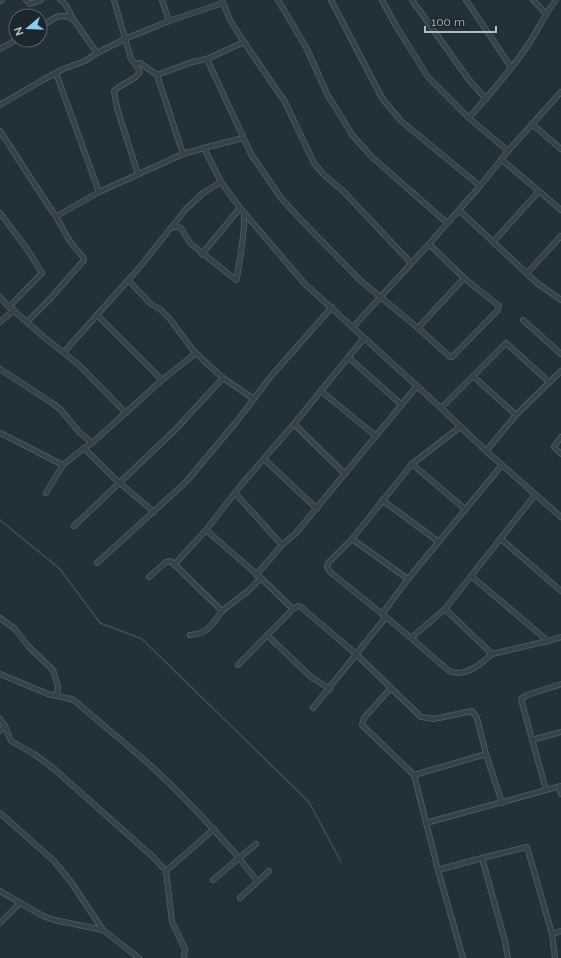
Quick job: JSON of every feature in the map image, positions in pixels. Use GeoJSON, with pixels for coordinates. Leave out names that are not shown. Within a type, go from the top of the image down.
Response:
{"type":"FeatureCollection","features":[{"type":"Feature","properties":{"kind":"street"},"geometry":{"type":"LineString","coordinates":[[26,0],[30,4],[41,0]]}},
{"type":"Feature","properties":{"kind":"street"},"geometry":{"type":"LineString","coordinates":[[60,0],[66,5],[73,19],[96,53]]}},
{"type":"Feature","properties":{"kind":"street"},"geometry":{"type":"LineString","coordinates":[[114,0],[131,59],[140,72],[138,75],[114,91],[117,108],[138,174]]}},
{"type":"Feature","properties":{"kind":"street"},"geometry":{"type":"LineString","coordinates":[[162,0],[169,21]]}},
{"type":"Feature","properties":{"kind":"street"},"geometry":{"type":"LineString","coordinates":[[278,0],[307,49],[327,94],[353,136],[372,157],[447,223]]}},
{"type":"Feature","properties":{"kind":"street"},"geometry":{"type":"LineString","coordinates":[[331,0],[387,106],[401,121],[480,186]]}},
{"type":"Feature","properties":{"kind":"street"},"geometry":{"type":"LineString","coordinates":[[382,0],[422,70],[469,118],[508,151]]}},
{"type":"Feature","properties":{"kind":"street"},"geometry":{"type":"LineString","coordinates":[[412,0],[469,80],[486,99]]}},
{"type":"Feature","properties":{"kind":"street"},"geometry":{"type":"LineString","coordinates":[[466,0],[511,67]]}},
{"type":"Feature","properties":{"kind":"street"},"geometry":{"type":"LineString","coordinates":[[533,0],[546,14]]}},
{"type":"Feature","properties":{"kind":"street"},"geometry":{"type":"LineString","coordinates":[[469,118],[528,46],[546,14],[556,0]]}},
{"type":"Feature","properties":{"kind":"street"},"geometry":{"type":"LineString","coordinates":[[0,105],[56,73],[85,61],[96,53],[125,39],[223,1],[230,20],[285,102],[314,163],[323,174],[343,191],[411,263]]}},
{"type":"Feature","properties":{"kind":"street"},"geometry":{"type":"LineString","coordinates":[[48,22],[63,12],[66,5]]}},
{"type":"Feature","properties":{"kind":"street"},"geometry":{"type":"LineString","coordinates":[[56,17],[64,15],[73,19]]}},
{"type":"Feature","properties":{"kind":"street"},"geometry":{"type":"LineString","coordinates":[[156,75],[192,62],[207,59],[244,42]]}},
{"type":"Feature","properties":{"kind":"street"},"geometry":{"type":"LineString","coordinates":[[207,59],[251,154],[281,198],[361,281],[381,296],[450,357],[452,357],[497,311],[499,306],[464,278],[429,244]]}},
{"type":"Feature","properties":{"kind":"street"},"geometry":{"type":"LineString","coordinates":[[135,64],[140,63],[156,75],[183,154]]}},
{"type":"Feature","properties":{"kind":"street"},"geometry":{"type":"LineString","coordinates":[[56,73],[99,192]]}},
{"type":"Feature","properties":{"kind":"street"},"geometry":{"type":"LineString","coordinates":[[353,326],[429,244],[480,186],[508,151],[561,92]]}},
{"type":"Feature","properties":{"kind":"street"},"geometry":{"type":"LineString","coordinates":[[532,124],[561,149]]}},
{"type":"Feature","properties":{"kind":"street"},"geometry":{"type":"LineString","coordinates":[[0,131],[50,208],[57,216],[60,225],[71,244],[83,256],[84,260],[49,300],[27,322]]}},
{"type":"Feature","properties":{"kind":"street"},"geometry":{"type":"LineString","coordinates":[[57,216],[99,192],[183,154],[243,138]]}},
{"type":"Feature","properties":{"kind":"street"},"geometry":{"type":"LineString","coordinates":[[204,148],[221,182],[244,214],[304,283],[353,326],[364,338],[486,451],[561,517]]}},
{"type":"Feature","properties":{"kind":"street"},"geometry":{"type":"LineString","coordinates":[[501,160],[561,210]]}},
{"type":"Feature","properties":{"kind":"street"},"geometry":{"type":"LineString","coordinates":[[64,352],[128,280],[186,209],[202,193],[221,182]]}},
{"type":"Feature","properties":{"kind":"street"},"geometry":{"type":"LineString","coordinates":[[493,242],[539,191]]}},
{"type":"Feature","properties":{"kind":"street"},"geometry":{"type":"LineString","coordinates":[[202,254],[240,208]]}},
{"type":"Feature","properties":{"kind":"street"},"geometry":{"type":"LineString","coordinates":[[459,210],[537,283],[561,300]]}},
{"type":"Feature","properties":{"kind":"street"},"geometry":{"type":"LineString","coordinates":[[0,212],[27,249],[42,274],[9,307]]}},
{"type":"Feature","properties":{"kind":"street"},"geometry":{"type":"LineString","coordinates":[[173,226],[178,226],[181,228],[190,243],[202,254],[236,279],[245,227],[244,214]]}},
{"type":"Feature","properties":{"kind":"street"},"geometry":{"type":"LineString","coordinates":[[527,273],[561,236]]}},
{"type":"Feature","properties":{"kind":"street"},"geometry":{"type":"LineString","coordinates":[[418,328],[464,278]]}},
{"type":"Feature","properties":{"kind":"street"},"geometry":{"type":"LineString","coordinates":[[128,280],[151,304],[160,309],[196,353],[223,378],[254,399]]}},
{"type":"Feature","properties":{"kind":"street"},"geometry":{"type":"LineString","coordinates":[[0,297],[9,307],[44,337],[88,372],[126,413]]}},
{"type":"Feature","properties":{"kind":"street"},"geometry":{"type":"LineString","coordinates":[[98,563],[186,482],[212,453],[282,364],[332,307]]}},
{"type":"Feature","properties":{"kind":"street"},"geometry":{"type":"LineString","coordinates":[[0,322],[14,310]]}},
{"type":"Feature","properties":{"kind":"street"},"geometry":{"type":"LineString","coordinates":[[97,315],[162,380]]}},
{"type":"Feature","properties":{"kind":"street"},"geometry":{"type":"LineString","coordinates":[[523,320],[561,354]]}},
{"type":"Feature","properties":{"kind":"street"},"geometry":{"type":"LineString","coordinates":[[175,564],[206,530],[235,493],[322,391],[364,338]]}},
{"type":"Feature","properties":{"kind":"street"},"geometry":{"type":"LineString","coordinates":[[441,408],[506,343],[549,382]]}},
{"type":"Feature","properties":{"kind":"street"},"geometry":{"type":"LineString","coordinates":[[46,493],[63,465],[84,448],[92,444],[162,380],[196,353]]}},
{"type":"Feature","properties":{"kind":"street"},"geometry":{"type":"LineString","coordinates":[[349,358],[402,405]]}},
{"type":"Feature","properties":{"kind":"street"},"geometry":{"type":"LineString","coordinates":[[0,369],[52,403],[92,444]]}},
{"type":"Feature","properties":{"kind":"street"},"geometry":{"type":"LineString","coordinates":[[486,451],[516,415],[561,371]]}},
{"type":"Feature","properties":{"kind":"street"},"geometry":{"type":"LineString","coordinates":[[473,376],[516,415]]}},
{"type":"Feature","properties":{"kind":"street"},"geometry":{"type":"LineString","coordinates":[[74,526],[174,431],[223,378]]}},
{"type":"Feature","properties":{"kind":"street"},"geometry":{"type":"LineString","coordinates":[[190,635],[203,633],[207,630],[222,611],[248,590],[282,545],[296,534],[417,386]]}},
{"type":"Feature","properties":{"kind":"street"},"geometry":{"type":"LineString","coordinates":[[322,391],[376,436]]}},
{"type":"Feature","properties":{"kind":"street"},"geometry":{"type":"LineString","coordinates":[[294,424],[345,474]]}},
{"type":"Feature","properties":{"kind":"street"},"geometry":{"type":"LineString","coordinates":[[460,427],[412,464],[352,539],[328,563],[328,570],[453,673],[462,673],[472,669],[492,654],[561,637]]}},
{"type":"Feature","properties":{"kind":"street"},"geometry":{"type":"LineString","coordinates":[[0,433],[63,465]]}},
{"type":"Feature","properties":{"kind":"street"},"geometry":{"type":"LineString","coordinates":[[561,437],[554,446],[561,454]]}},
{"type":"Feature","properties":{"kind":"street"},"geometry":{"type":"LineString","coordinates":[[84,448],[120,483],[154,512]]}},
{"type":"Feature","properties":{"kind":"street"},"geometry":{"type":"LineString","coordinates":[[264,459],[316,509]]}},
{"type":"Feature","properties":{"kind":"street"},"geometry":{"type":"LineString","coordinates":[[412,464],[465,509]]}},
{"type":"Feature","properties":{"kind":"street"},"geometry":{"type":"LineString","coordinates":[[313,708],[330,689],[384,616],[408,579],[502,465]]}},
{"type":"Feature","properties":{"kind":"street"},"geometry":{"type":"LineString","coordinates":[[235,493],[282,545]]}},
{"type":"Feature","properties":{"kind":"street"},"geometry":{"type":"LineString","coordinates":[[411,638],[445,609],[535,495]]}},
{"type":"Feature","properties":{"kind":"street"},"geometry":{"type":"LineString","coordinates":[[382,500],[439,542]]}},
{"type":"Feature","properties":{"kind":"street"},"geometry":{"type":"LineString","coordinates":[[206,530],[293,609]]}},
{"type":"Feature","properties":{"kind":"street"},"geometry":{"type":"LineString","coordinates":[[352,539],[408,579]]}},
{"type":"Feature","properties":{"kind":"street"},"geometry":{"type":"LineString","coordinates":[[501,539],[561,591]]}},
{"type":"Feature","properties":{"kind":"street"},"geometry":{"type":"LineString","coordinates":[[149,577],[167,561],[175,564],[222,611]]}},
{"type":"Feature","properties":{"kind":"street"},"geometry":{"type":"LineString","coordinates":[[471,576],[548,641]]}},
{"type":"Feature","properties":{"kind":"street"},"geometry":{"type":"LineString","coordinates":[[238,665],[293,609],[298,606],[301,607],[356,654],[417,714],[425,718],[434,719],[472,711],[477,718],[486,754],[502,803]]}},
{"type":"Feature","properties":{"kind":"street"},"geometry":{"type":"LineString","coordinates":[[445,609],[492,654]]}},
{"type":"Feature","properties":{"kind":"street"},"geometry":{"type":"LineString","coordinates":[[0,618],[15,629],[29,647],[53,670],[58,686],[58,696]]}},
{"type":"Feature","properties":{"kind":"street"},"geometry":{"type":"LineString","coordinates":[[267,635],[311,677],[330,689]]}},
{"type":"Feature","properties":{"kind":"street"},"geometry":{"type":"LineString","coordinates":[[0,674],[45,693],[75,701],[151,766],[181,795],[214,829],[257,881]]}},
{"type":"Feature","properties":{"kind":"street"},"geometry":{"type":"LineString","coordinates":[[546,790],[521,699],[561,684]]}},
{"type":"Feature","properties":{"kind":"street"},"geometry":{"type":"LineString","coordinates":[[390,688],[364,718],[362,725],[414,775],[438,870],[463,958]]}},
{"type":"Feature","properties":{"kind":"street"},"geometry":{"type":"LineString","coordinates":[[0,719],[6,726],[11,741],[34,754],[57,772],[152,856],[166,871],[172,922],[184,949],[184,958]]}},
{"type":"Feature","properties":{"kind":"street"},"geometry":{"type":"LineString","coordinates":[[0,731],[6,726]]}},
{"type":"Feature","properties":{"kind":"street"},"geometry":{"type":"LineString","coordinates":[[532,740],[561,732]]}},
{"type":"Feature","properties":{"kind":"street"},"geometry":{"type":"LineString","coordinates":[[414,775],[486,754]]}},
{"type":"Feature","properties":{"kind":"street"},"geometry":{"type":"LineString","coordinates":[[426,823],[560,786],[561,794]]}},
{"type":"Feature","properties":{"kind":"street"},"geometry":{"type":"LineString","coordinates":[[0,813],[54,861],[71,882],[103,930],[139,958]]}},
{"type":"Feature","properties":{"kind":"street"},"geometry":{"type":"LineString","coordinates":[[166,871],[214,829]]}},
{"type":"Feature","properties":{"kind":"street"},"geometry":{"type":"LineString","coordinates":[[213,880],[256,844]]}},
{"type":"Feature","properties":{"kind":"street"},"geometry":{"type":"LineString","coordinates":[[438,870],[527,847],[552,934],[555,958]]}},
{"type":"Feature","properties":{"kind":"street"},"geometry":{"type":"LineString","coordinates":[[482,858],[505,941],[508,958]]}},
{"type":"Feature","properties":{"kind":"street"},"geometry":{"type":"LineString","coordinates":[[240,898],[269,871]]}},
{"type":"Feature","properties":{"kind":"street"},"geometry":{"type":"LineString","coordinates":[[0,891],[43,916],[54,920],[103,930]]}},
{"type":"Feature","properties":{"kind":"street"},"geometry":{"type":"LineString","coordinates":[[0,923],[20,903]]}},
{"type":"Feature","properties":{"kind":"street"},"geometry":{"type":"LineString","coordinates":[[552,934],[561,931]]}},
{"type":"Feature","properties":{"kind":"waterway"},"geometry":{"type":"LineString","coordinates":[[0,520],[60,569],[100,623],[142,639],[309,802],[341,862]]}}]}
